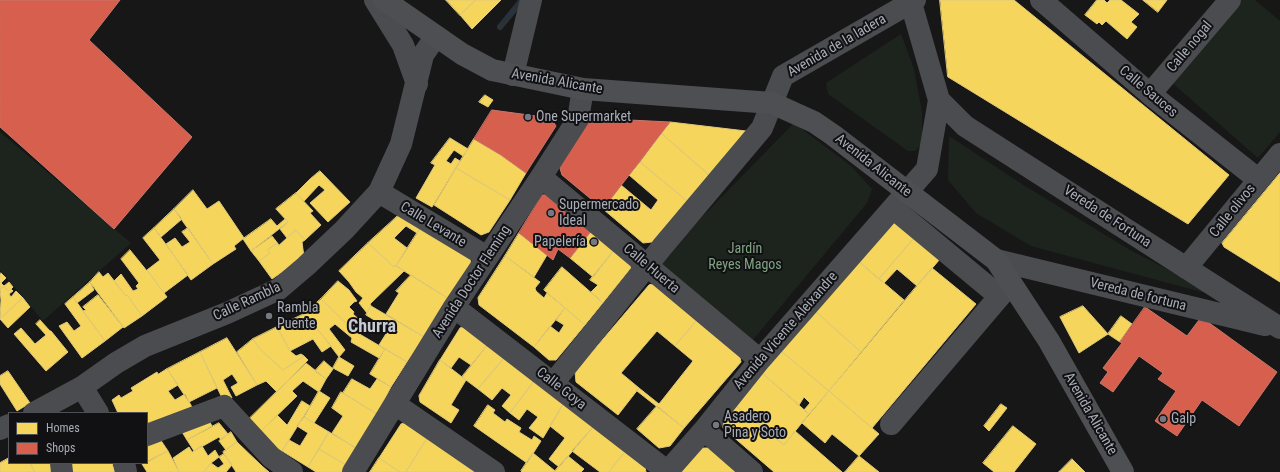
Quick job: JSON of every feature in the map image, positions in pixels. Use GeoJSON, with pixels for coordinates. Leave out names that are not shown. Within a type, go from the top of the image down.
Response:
{"type":"FeatureCollection","features":[{"type":"Feature","properties":{"kind":"main road"},"geometry":{"type":"LineString","coordinates":[[384,0],[436,36]]}},
{"type":"Feature","properties":{"kind":"main road"},"geometry":{"type":"LineString","coordinates":[[400,0],[417,24]]}},
{"type":"Feature","properties":{"kind":"main road","name":"Avenida Alicante"},"geometry":{"type":"LineString","coordinates":[[436,36],[462,54],[492,70],[513,76],[583,89],[772,103],[814,122],[832,135],[900,200],[996,260],[1005,289],[1049,342],[1123,472]]}},
{"type":"Feature","properties":{"kind":"street"},"geometry":{"type":"LineString","coordinates":[[375,0],[403,45],[416,84]]}},
{"type":"Feature","properties":{"kind":"street"},"geometry":{"type":"LineString","coordinates":[[513,76],[531,0]]}},
{"type":"Feature","properties":{"kind":"street","name":"Calle Sauces"},"geometry":{"type":"LineString","coordinates":[[1041,0],[1150,94],[1259,180]]}},
{"type":"Feature","properties":{"kind":"street","name":"Calle nogal"},"geometry":{"type":"LineString","coordinates":[[1150,94],[1230,0]]}},
{"type":"Feature","properties":{"kind":"street"},"geometry":{"type":"LineString","coordinates":[[913,1],[939,100]]}},
{"type":"Feature","properties":{"kind":"street","name":"Avenida de la ladera"},"geometry":{"type":"LineString","coordinates":[[554,382],[647,266],[762,128],[783,76],[913,1]]}},
{"type":"Feature","properties":{"kind":"street","name":"Calle Rambla"},"geometry":{"type":"LineString","coordinates":[[45,411],[116,363],[145,346],[227,313],[279,289],[344,230],[379,192],[401,144],[423,56],[436,36]]}},
{"type":"Feature","properties":{"kind":"street","name":"Avenida Doctor Fleming"},"geometry":{"type":"LineString","coordinates":[[353,472],[454,307],[578,119],[583,89]]}},
{"type":"Feature","properties":{"kind":"street","name":"Avenida Vicente Aleixandre"},"geometry":{"type":"LineString","coordinates":[[667,472],[704,430],[760,360],[927,169],[939,100]]}},
{"type":"Feature","properties":{"kind":"street","name":"Vereda de Fortuna"},"geometry":{"type":"LineString","coordinates":[[939,100],[965,126],[1280,329]]}},
{"type":"Feature","properties":{"kind":"street","name":"Calle olivos"},"geometry":{"type":"LineString","coordinates":[[1186,268],[1280,154]]}},
{"type":"Feature","properties":{"kind":"street","name":"Calle Huerta"},"geometry":{"type":"LineString","coordinates":[[541,177],[760,360]]}},
{"type":"Feature","properties":{"kind":"street","name":"Calle Levante"},"geometry":{"type":"LineString","coordinates":[[379,192],[487,257]]}},
{"type":"Feature","properties":{"kind":"street"},"geometry":{"type":"LineString","coordinates":[[891,424],[1005,289],[900,200]]}},
{"type":"Feature","properties":{"kind":"street","name":"Vereda de fortuna"},"geometry":{"type":"LineString","coordinates":[[996,260],[1280,329]]}},
{"type":"Feature","properties":{"kind":"street","name":"Calle Goya"},"geometry":{"type":"LineString","coordinates":[[454,307],[554,382],[667,472]]}},
{"type":"Feature","properties":{"kind":"street"},"geometry":{"type":"LineString","coordinates":[[82,387],[97,412]]}},
{"type":"Feature","properties":{"kind":"street"},"geometry":{"type":"LineString","coordinates":[[394,404],[494,472]]}},
{"type":"Feature","properties":{"kind":"street"},"geometry":{"type":"LineString","coordinates":[[148,435],[224,406],[271,458],[292,472]]}},
{"type":"Feature","properties":{"kind":"street"},"geometry":{"type":"LineString","coordinates":[[704,430],[752,472]]}},
{"type":"Feature","properties":{"kind":"green space"},"geometry":{"type":"Polygon","coordinates":[[[1240,0],[1255,0],[1280,21],[1280,132],[1258,158],[1170,81],[1240,0]]]}},
{"type":"Feature","properties":{"kind":"green space"},"geometry":{"type":"Polygon","coordinates":[[[901,34],[914,69],[922,112],[922,144],[915,151],[908,151],[828,94],[826,83],[901,34]]]}},
{"type":"Feature","properties":{"kind":"green space","name":"Jardín Reyes Magos"},"geometry":{"type":"Polygon","coordinates":[[[794,123],[851,166],[872,189],[867,203],[752,341],[656,264],[794,123]]]}},
{"type":"Feature","properties":{"kind":"green space"},"geometry":{"type":"Polygon","coordinates":[[[0,132],[131,243],[43,321],[0,270],[0,132]]]}},
{"type":"Feature","properties":{"kind":"green space"},"geometry":{"type":"Polygon","coordinates":[[[949,136],[1025,186],[1130,250],[1204,288],[1209,294],[1031,246],[976,213],[948,180],[949,136]]]}},
{"type":"Feature","properties":{"kind":"building: Homes"},"geometry":{"type":"Polygon","coordinates":[[[446,0],[476,0],[460,15],[446,0]]]}},
{"type":"Feature","properties":{"kind":"building: Homes"},"geometry":{"type":"Polygon","coordinates":[[[476,0],[501,0],[472,29],[460,15],[476,0]]]}},
{"type":"Feature","properties":{"kind":"building: Homes"},"geometry":{"type":"Polygon","coordinates":[[[940,0],[1014,0],[1229,175],[1188,224],[948,77],[940,0]]]}},
{"type":"Feature","properties":{"kind":"building: Homes"},"geometry":{"type":"Polygon","coordinates":[[[1097,0],[1104,0],[1107,3],[1110,0],[1121,0],[1139,14],[1131,22],[1137,27],[1127,39],[1106,21],[1102,25],[1099,22],[1097,24],[1085,15],[1097,0]]]}},
{"type":"Feature","properties":{"kind":"building: Homes"},"geometry":{"type":"Polygon","coordinates":[[[1143,0],[1167,0],[1158,12],[1143,0]]]}},
{"type":"Feature","properties":{"kind":"building: Homes"},"geometry":{"type":"Polygon","coordinates":[[[485,95],[493,100],[488,107],[479,102],[485,95]]]}},
{"type":"Feature","properties":{"kind":"building: Homes"},"geometry":{"type":"Polygon","coordinates":[[[670,122],[746,131],[709,175],[661,133],[670,122]]]}},
{"type":"Feature","properties":{"kind":"building: Homes"},"geometry":{"type":"Polygon","coordinates":[[[661,133],[709,175],[687,201],[640,162],[661,133]]]}},
{"type":"Feature","properties":{"kind":"building: Homes"},"geometry":{"type":"Polygon","coordinates":[[[450,138],[468,149],[463,156],[454,150],[446,161],[451,164],[455,158],[460,161],[432,207],[416,198],[435,165],[431,163],[450,138]]]}},
{"type":"Feature","properties":{"kind":"building: Homes"},"geometry":{"type":"Polygon","coordinates":[[[474,139],[501,155],[526,173],[510,200],[456,168],[474,139]]]}},
{"type":"Feature","properties":{"kind":"building: Homes"},"geometry":{"type":"Polygon","coordinates":[[[640,162],[687,201],[652,242],[643,243],[603,209],[621,185],[651,210],[658,200],[629,175],[640,162]]]}},
{"type":"Feature","properties":{"kind":"building: Homes"},"geometry":{"type":"Polygon","coordinates":[[[456,168],[510,200],[489,232],[481,235],[434,205],[456,168]]]}},
{"type":"Feature","properties":{"kind":"building: Homes"},"geometry":{"type":"Polygon","coordinates":[[[320,171],[350,202],[328,222],[310,203],[325,190],[319,185],[304,201],[296,193],[320,171]]]}},
{"type":"Feature","properties":{"kind":"building: Homes"},"geometry":{"type":"Polygon","coordinates":[[[1280,173],[1280,282],[1224,247],[1222,243],[1280,173]]]}},
{"type":"Feature","properties":{"kind":"building: Homes"},"geometry":{"type":"Polygon","coordinates":[[[193,190],[207,209],[219,201],[244,238],[234,246],[236,249],[213,264],[174,209],[193,190]]]}},
{"type":"Feature","properties":{"kind":"building: Homes"},"geometry":{"type":"Polygon","coordinates":[[[296,193],[313,211],[310,213],[321,225],[305,240],[296,230],[287,238],[280,229],[288,222],[276,209],[296,193]]]}},
{"type":"Feature","properties":{"kind":"building: Homes"},"geometry":{"type":"Polygon","coordinates":[[[174,209],[182,219],[161,237],[154,228],[174,209]]]}},
{"type":"Feature","properties":{"kind":"building: Homes"},"geometry":{"type":"Polygon","coordinates":[[[401,213],[421,227],[417,233],[406,226],[394,238],[407,248],[394,267],[368,243],[401,213]]]}},
{"type":"Feature","properties":{"kind":"building: Homes"},"geometry":{"type":"Polygon","coordinates":[[[271,219],[277,226],[285,219],[288,222],[251,251],[243,239],[271,219]]]}},
{"type":"Feature","properties":{"kind":"building: Homes"},"geometry":{"type":"Polygon","coordinates":[[[895,221],[915,237],[879,279],[857,260],[895,221]]]}},
{"type":"Feature","properties":{"kind":"building: Homes"},"geometry":{"type":"Polygon","coordinates":[[[421,227],[469,255],[471,263],[449,299],[396,266],[421,227]]]}},
{"type":"Feature","properties":{"kind":"building: Homes"},"geometry":{"type":"Polygon","coordinates":[[[154,228],[188,275],[164,293],[147,270],[160,260],[143,238],[154,228]]]}},
{"type":"Feature","properties":{"kind":"building: Homes"},"geometry":{"type":"Polygon","coordinates":[[[188,228],[213,264],[191,280],[166,244],[175,238],[182,247],[190,242],[182,232],[188,228]]]}},
{"type":"Feature","properties":{"kind":"building: Homes"},"geometry":{"type":"Polygon","coordinates":[[[296,230],[305,240],[302,242],[304,257],[272,279],[259,261],[270,253],[267,250],[276,244],[279,245],[296,230]]]}},
{"type":"Feature","properties":{"kind":"building: Homes"},"geometry":{"type":"Polygon","coordinates":[[[592,230],[615,249],[593,277],[570,258],[592,230]]]}},
{"type":"Feature","properties":{"kind":"building: Homes"},"geometry":{"type":"Polygon","coordinates":[[[519,233],[547,255],[534,277],[505,256],[519,233]]]}},
{"type":"Feature","properties":{"kind":"building: Homes"},"geometry":{"type":"Polygon","coordinates":[[[272,236],[279,245],[276,244],[267,250],[270,253],[259,261],[251,251],[272,236]]]}},
{"type":"Feature","properties":{"kind":"building: Homes"},"geometry":{"type":"Polygon","coordinates":[[[915,237],[940,259],[917,286],[897,269],[884,283],[879,279],[915,237]]]}},
{"type":"Feature","properties":{"kind":"building: Homes"},"geometry":{"type":"Polygon","coordinates":[[[368,243],[394,267],[395,265],[404,271],[370,304],[371,306],[367,313],[359,303],[363,298],[356,292],[339,271],[368,243]]]}},
{"type":"Feature","properties":{"kind":"building: Homes"},"geometry":{"type":"Polygon","coordinates":[[[615,249],[628,260],[631,268],[603,303],[591,292],[598,285],[590,280],[615,249]]]}},
{"type":"Feature","properties":{"kind":"building: Homes"},"geometry":{"type":"Polygon","coordinates":[[[130,250],[167,297],[142,316],[127,295],[126,296],[114,281],[121,274],[133,291],[138,289],[136,286],[139,283],[121,259],[130,250]]]}},
{"type":"Feature","properties":{"kind":"building: Homes"},"geometry":{"type":"Polygon","coordinates":[[[505,256],[540,282],[535,288],[536,291],[544,298],[547,293],[565,308],[534,347],[479,305],[478,298],[505,256]]]}},
{"type":"Feature","properties":{"kind":"building: Homes"},"geometry":{"type":"Polygon","coordinates":[[[857,260],[904,300],[861,352],[815,311],[857,260]]]}},
{"type":"Feature","properties":{"kind":"building: Homes"},"geometry":{"type":"Polygon","coordinates":[[[562,267],[603,303],[585,325],[544,290],[562,267]]]}},
{"type":"Feature","properties":{"kind":"building: Homes"},"geometry":{"type":"Polygon","coordinates":[[[932,268],[976,304],[872,428],[829,391],[932,268]]]}},
{"type":"Feature","properties":{"kind":"building: Homes"},"geometry":{"type":"Polygon","coordinates":[[[99,272],[103,277],[108,273],[126,296],[127,295],[142,316],[124,328],[90,282],[99,272]]]}},
{"type":"Feature","properties":{"kind":"building: Homes"},"geometry":{"type":"Polygon","coordinates":[[[1,273],[6,278],[1,283],[4,286],[9,282],[13,287],[9,291],[4,287],[0,289],[1,273]]]}},
{"type":"Feature","properties":{"kind":"building: Homes"},"geometry":{"type":"Polygon","coordinates":[[[411,275],[449,299],[424,337],[386,314],[399,293],[396,291],[411,275]]]}},
{"type":"Feature","properties":{"kind":"building: Homes"},"geometry":{"type":"Polygon","coordinates":[[[338,281],[349,290],[357,301],[349,307],[354,312],[353,314],[362,322],[357,330],[345,322],[321,299],[338,281]]]}},
{"type":"Feature","properties":{"kind":"building: Homes"},"geometry":{"type":"Polygon","coordinates":[[[90,282],[94,290],[77,303],[73,297],[90,282]]]}},
{"type":"Feature","properties":{"kind":"building: Homes"},"geometry":{"type":"Polygon","coordinates":[[[657,284],[698,319],[675,346],[657,331],[621,373],[639,388],[618,415],[576,382],[575,372],[649,285],[657,284]]]}},
{"type":"Feature","properties":{"kind":"building: Homes"},"geometry":{"type":"Polygon","coordinates":[[[4,287],[9,291],[11,289],[13,291],[9,294],[11,297],[16,291],[23,298],[0,319],[0,289],[4,287]]]}},
{"type":"Feature","properties":{"kind":"building: Homes"},"geometry":{"type":"Polygon","coordinates":[[[98,295],[123,327],[105,341],[83,311],[86,310],[83,307],[98,295]]]}},
{"type":"Feature","properties":{"kind":"building: Homes"},"geometry":{"type":"Polygon","coordinates":[[[73,297],[105,341],[82,358],[59,326],[67,322],[74,331],[81,326],[65,304],[73,297]]]}},
{"type":"Feature","properties":{"kind":"building: Homes"},"geometry":{"type":"Polygon","coordinates":[[[23,298],[30,307],[8,328],[0,319],[23,298]]]}},
{"type":"Feature","properties":{"kind":"building: Homes"},"geometry":{"type":"Polygon","coordinates":[[[321,299],[345,322],[357,330],[356,332],[385,349],[379,358],[351,342],[352,338],[335,324],[329,329],[345,350],[339,357],[304,314],[321,299]]]}},
{"type":"Feature","properties":{"kind":"building: Homes"},"geometry":{"type":"Polygon","coordinates":[[[371,306],[424,337],[407,362],[379,345],[389,329],[366,315],[371,306]]]}},
{"type":"Feature","properties":{"kind":"building: Homes"},"geometry":{"type":"Polygon","coordinates":[[[1083,306],[1108,334],[1079,353],[1060,317],[1083,306]]]}},
{"type":"Feature","properties":{"kind":"building: Homes"},"geometry":{"type":"Polygon","coordinates":[[[565,308],[585,325],[556,360],[549,360],[534,347],[550,326],[559,333],[564,325],[556,320],[565,308]]]}},
{"type":"Feature","properties":{"kind":"building: Homes"},"geometry":{"type":"Polygon","coordinates":[[[815,311],[861,352],[829,391],[781,351],[815,311]]]}},
{"type":"Feature","properties":{"kind":"building: Homes"},"geometry":{"type":"Polygon","coordinates":[[[304,314],[331,346],[322,352],[313,339],[290,351],[277,327],[304,314]]]}},
{"type":"Feature","properties":{"kind":"building: Homes"},"geometry":{"type":"Polygon","coordinates":[[[1121,316],[1132,324],[1120,342],[1108,334],[1121,316]]]}},
{"type":"Feature","properties":{"kind":"building: Homes"},"geometry":{"type":"Polygon","coordinates":[[[698,319],[739,353],[741,362],[684,428],[637,391],[639,388],[659,404],[693,361],[675,346],[698,319]]]}},
{"type":"Feature","properties":{"kind":"building: Homes"},"geometry":{"type":"Polygon","coordinates":[[[40,320],[68,352],[46,371],[14,334],[21,328],[35,344],[46,335],[36,324],[40,320]]]}},
{"type":"Feature","properties":{"kind":"building: Homes"},"geometry":{"type":"Polygon","coordinates":[[[467,326],[489,343],[471,365],[459,357],[451,368],[440,360],[460,328],[467,326]]]}},
{"type":"Feature","properties":{"kind":"building: Homes"},"geometry":{"type":"Polygon","coordinates":[[[277,327],[290,351],[296,356],[301,354],[304,356],[283,370],[260,349],[253,339],[277,327]]]}},
{"type":"Feature","properties":{"kind":"building: Homes"},"geometry":{"type":"Polygon","coordinates":[[[227,338],[257,385],[236,396],[231,387],[238,383],[232,374],[223,380],[232,398],[224,402],[200,352],[227,338]]]}},
{"type":"Feature","properties":{"kind":"building: Homes"},"geometry":{"type":"Polygon","coordinates":[[[253,339],[260,349],[283,370],[304,356],[308,360],[277,392],[266,381],[257,385],[237,352],[253,339]]]}},
{"type":"Feature","properties":{"kind":"building: Homes"},"geometry":{"type":"Polygon","coordinates":[[[489,343],[506,356],[478,389],[462,377],[489,343]]]}},
{"type":"Feature","properties":{"kind":"building: Homes"},"geometry":{"type":"Polygon","coordinates":[[[385,349],[407,362],[391,387],[370,374],[385,349]]]}},
{"type":"Feature","properties":{"kind":"building: Homes"},"geometry":{"type":"Polygon","coordinates":[[[781,351],[829,391],[809,414],[804,410],[810,403],[804,397],[799,405],[762,373],[781,351]]]}},
{"type":"Feature","properties":{"kind":"building: Homes"},"geometry":{"type":"Polygon","coordinates":[[[200,352],[217,388],[189,402],[167,369],[200,352]]]}},
{"type":"Feature","properties":{"kind":"building: Homes"},"geometry":{"type":"Polygon","coordinates":[[[506,356],[535,380],[510,413],[502,406],[511,395],[502,388],[492,400],[478,389],[506,356]]]}},
{"type":"Feature","properties":{"kind":"building: Homes"},"geometry":{"type":"Polygon","coordinates":[[[339,357],[354,366],[348,376],[333,368],[339,357]]]}},
{"type":"Feature","properties":{"kind":"building: Homes"},"geometry":{"type":"Polygon","coordinates":[[[440,360],[466,380],[451,405],[459,410],[451,423],[420,402],[419,396],[440,360]]]}},
{"type":"Feature","properties":{"kind":"building: Homes"},"geometry":{"type":"Polygon","coordinates":[[[324,361],[333,369],[326,379],[315,371],[324,361]]]}},
{"type":"Feature","properties":{"kind":"building: Homes"},"geometry":{"type":"Polygon","coordinates":[[[306,363],[326,379],[319,392],[303,381],[292,391],[297,396],[259,433],[248,420],[306,363]]]}},
{"type":"Feature","properties":{"kind":"building: Homes"},"geometry":{"type":"Polygon","coordinates":[[[167,369],[178,385],[168,391],[175,400],[185,394],[193,409],[148,430],[148,412],[118,412],[112,400],[119,395],[121,398],[133,391],[131,388],[157,372],[158,374],[167,369]]]}},
{"type":"Feature","properties":{"kind":"building: Homes"},"geometry":{"type":"Polygon","coordinates":[[[8,371],[30,403],[17,411],[0,384],[0,376],[8,371]]]}},
{"type":"Feature","properties":{"kind":"building: Homes"},"geometry":{"type":"Polygon","coordinates":[[[762,373],[809,414],[784,445],[735,405],[762,373]]]}},
{"type":"Feature","properties":{"kind":"building: Homes"},"geometry":{"type":"Polygon","coordinates":[[[352,379],[370,389],[377,379],[391,387],[377,414],[343,393],[352,379]]]}},
{"type":"Feature","properties":{"kind":"building: Homes"},"geometry":{"type":"Polygon","coordinates":[[[535,380],[564,403],[543,438],[529,428],[538,417],[527,409],[519,420],[510,413],[535,380]]]}},
{"type":"Feature","properties":{"kind":"building: Homes"},"geometry":{"type":"Polygon","coordinates":[[[319,391],[330,398],[314,423],[304,417],[319,391]]]}},
{"type":"Feature","properties":{"kind":"building: Homes"},"geometry":{"type":"Polygon","coordinates":[[[829,391],[879,434],[859,456],[832,434],[825,443],[802,423],[829,391]]]}},
{"type":"Feature","properties":{"kind":"building: Homes"},"geometry":{"type":"Polygon","coordinates":[[[341,392],[377,414],[357,449],[332,433],[343,416],[332,408],[341,392]]]}},
{"type":"Feature","properties":{"kind":"building: Homes"},"geometry":{"type":"Polygon","coordinates":[[[302,401],[310,406],[279,456],[259,433],[277,415],[287,425],[302,401]]]}},
{"type":"Feature","properties":{"kind":"building: Homes"},"geometry":{"type":"Polygon","coordinates":[[[564,403],[594,426],[559,467],[549,459],[565,438],[550,426],[564,403]]]}},
{"type":"Feature","properties":{"kind":"building: Homes"},"geometry":{"type":"Polygon","coordinates":[[[1001,404],[1007,408],[989,431],[984,426],[1001,404]]]}},
{"type":"Feature","properties":{"kind":"building: Homes"},"geometry":{"type":"Polygon","coordinates":[[[488,405],[495,410],[493,413],[505,422],[507,419],[521,428],[519,432],[532,440],[534,436],[541,441],[527,463],[474,426],[488,405]]]}},
{"type":"Feature","properties":{"kind":"building: Homes"},"geometry":{"type":"Polygon","coordinates":[[[735,405],[784,445],[795,431],[842,472],[774,472],[723,428],[723,420],[735,405]]]}},
{"type":"Feature","properties":{"kind":"building: Homes"},"geometry":{"type":"Polygon","coordinates":[[[657,406],[684,428],[670,446],[659,448],[637,429],[657,406]]]}},
{"type":"Feature","properties":{"kind":"building: Homes"},"geometry":{"type":"Polygon","coordinates":[[[206,415],[212,426],[187,440],[179,427],[206,415]]]}},
{"type":"Feature","properties":{"kind":"building: Homes"},"geometry":{"type":"Polygon","coordinates":[[[304,417],[329,432],[308,467],[282,451],[289,440],[300,446],[308,433],[297,426],[304,417]]]}},
{"type":"Feature","properties":{"kind":"building: Homes"},"geometry":{"type":"Polygon","coordinates":[[[219,423],[228,434],[221,440],[219,437],[194,451],[187,440],[219,423]]]}},
{"type":"Feature","properties":{"kind":"building: Homes"},"geometry":{"type":"Polygon","coordinates":[[[405,423],[428,437],[406,472],[400,472],[379,458],[401,424],[405,423]]]}},
{"type":"Feature","properties":{"kind":"building: Homes"},"geometry":{"type":"Polygon","coordinates":[[[594,426],[625,452],[609,472],[600,472],[572,451],[594,426]]]}},
{"type":"Feature","properties":{"kind":"building: Homes"},"geometry":{"type":"Polygon","coordinates":[[[1013,426],[1036,444],[1014,472],[994,472],[983,463],[1013,426]]]}},
{"type":"Feature","properties":{"kind":"building: Homes"},"geometry":{"type":"Polygon","coordinates":[[[231,432],[237,442],[226,450],[219,441],[231,432]]]}},
{"type":"Feature","properties":{"kind":"building: Homes"},"geometry":{"type":"Polygon","coordinates":[[[329,432],[356,448],[346,465],[319,449],[329,432]]]}},
{"type":"Feature","properties":{"kind":"building: Homes"},"geometry":{"type":"Polygon","coordinates":[[[428,437],[481,472],[406,472],[428,437]]]}},
{"type":"Feature","properties":{"kind":"building: Homes"},"geometry":{"type":"Polygon","coordinates":[[[160,439],[168,451],[148,461],[148,446],[160,439]]]}},
{"type":"Feature","properties":{"kind":"building: Homes"},"geometry":{"type":"Polygon","coordinates":[[[237,442],[269,472],[236,472],[223,452],[237,442]]]}},
{"type":"Feature","properties":{"kind":"building: Homes"},"geometry":{"type":"Polygon","coordinates":[[[202,446],[208,456],[215,450],[219,457],[211,463],[204,472],[179,472],[173,458],[189,447],[192,452],[202,446]]]}},
{"type":"Feature","properties":{"kind":"building: Homes"},"geometry":{"type":"Polygon","coordinates":[[[699,448],[708,448],[736,472],[679,472],[699,448]]]}},
{"type":"Feature","properties":{"kind":"building: Homes"},"geometry":{"type":"Polygon","coordinates":[[[319,449],[346,465],[342,472],[316,472],[308,467],[319,449]]]}},
{"type":"Feature","properties":{"kind":"building: Homes"},"geometry":{"type":"Polygon","coordinates":[[[168,451],[179,472],[147,472],[142,464],[148,464],[148,461],[168,451]]]}},
{"type":"Feature","properties":{"kind":"building: Homes"},"geometry":{"type":"Polygon","coordinates":[[[625,452],[645,467],[646,472],[609,472],[625,452]]]}},
{"type":"Feature","properties":{"kind":"building: Homes"},"geometry":{"type":"Polygon","coordinates":[[[533,453],[555,471],[522,472],[521,471],[533,453]]]}},
{"type":"Feature","properties":{"kind":"building: Homes"},"geometry":{"type":"Polygon","coordinates":[[[224,454],[232,465],[226,472],[204,472],[211,463],[218,468],[224,464],[219,457],[224,454]]]}},
{"type":"Feature","properties":{"kind":"building: Homes"},"geometry":{"type":"Polygon","coordinates":[[[568,456],[584,469],[581,472],[554,472],[568,456]]]}},
{"type":"Feature","properties":{"kind":"building: Homes"},"geometry":{"type":"Polygon","coordinates":[[[859,456],[879,472],[845,472],[859,456]]]}},
{"type":"Feature","properties":{"kind":"building: Homes"},"geometry":{"type":"Polygon","coordinates":[[[379,458],[400,472],[370,472],[379,458]]]}},
{"type":"Feature","properties":{"kind":"building: Homes"},"geometry":{"type":"Polygon","coordinates":[[[8,459],[8,464],[31,464],[35,472],[0,472],[0,463],[8,459]]]}},
{"type":"Feature","properties":{"kind":"building: Homes"},"geometry":{"type":"Polygon","coordinates":[[[1072,459],[1085,472],[1059,472],[1072,459]]]}},
{"type":"Feature","properties":{"kind":"building: Homes"},"geometry":{"type":"Polygon","coordinates":[[[31,464],[58,464],[58,472],[35,472],[31,464]]]}},
{"type":"Feature","properties":{"kind":"building: Homes"},"geometry":{"type":"Polygon","coordinates":[[[63,464],[112,464],[115,472],[63,472],[63,464]]]}},
{"type":"Feature","properties":{"kind":"building: Shops"},"geometry":{"type":"Polygon","coordinates":[[[0,0],[120,0],[89,40],[192,137],[114,229],[0,127],[0,0]]]}},
{"type":"Feature","properties":{"kind":"building: Shops"},"geometry":{"type":"Polygon","coordinates":[[[492,110],[551,118],[556,126],[526,173],[501,155],[474,139],[492,110]]]}},
{"type":"Feature","properties":{"kind":"building: Shops"},"geometry":{"type":"Polygon","coordinates":[[[589,118],[670,122],[603,209],[562,175],[559,165],[589,118]]]}},
{"type":"Feature","properties":{"kind":"building: Shops","name":"Supermercado Ideal"},"geometry":{"type":"Polygon","coordinates":[[[542,195],[550,195],[592,230],[570,258],[558,249],[553,260],[519,233],[542,195]]]}},
{"type":"Feature","properties":{"kind":"building: Shops"},"geometry":{"type":"Polygon","coordinates":[[[1145,307],[1187,336],[1199,320],[1208,322],[1277,372],[1239,426],[1202,400],[1177,436],[1155,421],[1176,391],[1158,379],[1163,373],[1139,356],[1113,392],[1100,383],[1108,372],[1103,368],[1122,343],[1120,342],[1145,307]]]}},
{"type":"Feature","properties":{"kind":"waterway"},"geometry":{"type":"LineString","coordinates":[[500,27],[522,0]]}},
{"type":"Feature","properties":{"kind":"place","name":"One Supermarket"},"geometry":{"type":"Point","coordinates":[528,117]}},
{"type":"Feature","properties":{"kind":"place","name":"Supermercado Ideal"},"geometry":{"type":"Point","coordinates":[551,213]}},
{"type":"Feature","properties":{"kind":"place","name":"Papelería"},"geometry":{"type":"Point","coordinates":[594,242]}},
{"type":"Feature","properties":{"kind":"place","name":"Rambla Puente"},"geometry":{"type":"Point","coordinates":[269,316]}},
{"type":"Feature","properties":{"kind":"place","name":"Galp"},"geometry":{"type":"Point","coordinates":[1163,419]}},
{"type":"Feature","properties":{"kind":"place","name":"Asadero Pina y Soto"},"geometry":{"type":"Point","coordinates":[716,425]}},
{"type":"Feature","properties":{"kind":"district","name":"Churra"},"geometry":{"type":"Point","coordinates":[372,327]}}]}
